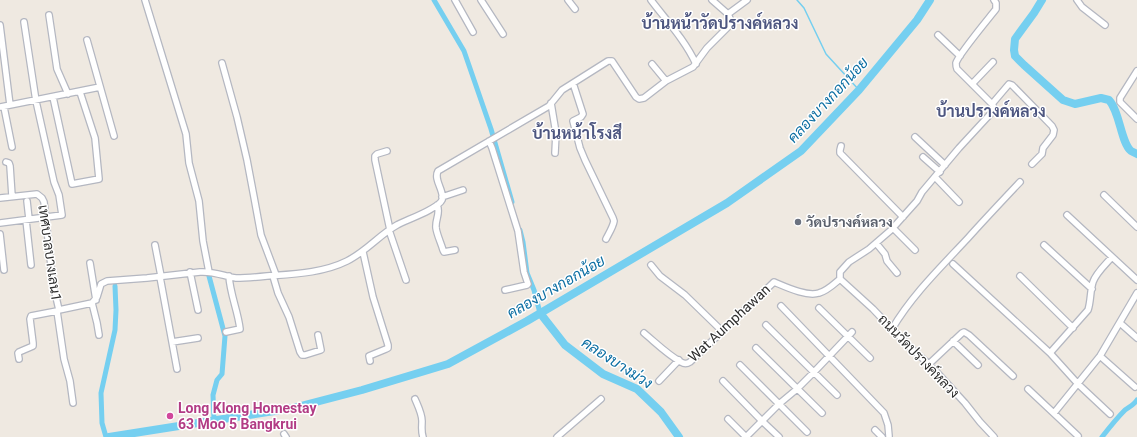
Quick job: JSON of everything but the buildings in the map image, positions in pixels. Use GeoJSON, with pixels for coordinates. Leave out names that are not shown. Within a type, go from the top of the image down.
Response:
{"type":"FeatureCollection","features":[{"type":"Feature","properties":{"kind":"street"},"geometry":{"type":"LineString","coordinates":[[144,0],[186,134],[189,163],[199,200],[208,272]]}},
{"type":"Feature","properties":{"kind":"street"},"geometry":{"type":"LineString","coordinates":[[455,0],[473,32]]}},
{"type":"Feature","properties":{"kind":"street"},"geometry":{"type":"LineString","coordinates":[[481,0],[503,34]]}},
{"type":"Feature","properties":{"kind":"street"},"geometry":{"type":"LineString","coordinates":[[568,0],[575,9]]}},
{"type":"Feature","properties":{"kind":"street"},"geometry":{"type":"LineString","coordinates":[[651,0],[673,28],[696,63]]}},
{"type":"Feature","properties":{"kind":"street"},"geometry":{"type":"LineString","coordinates":[[94,301],[98,297],[100,285],[107,281],[190,272],[208,272],[236,278],[295,274],[338,265],[363,252],[389,230],[401,223],[421,215],[441,202],[442,197],[436,177],[438,171],[551,104],[562,90],[610,60],[639,99],[644,98],[666,81],[693,67],[701,55],[732,22],[728,14],[712,0]]}},
{"type":"Feature","properties":{"kind":"street"},"geometry":{"type":"LineString","coordinates":[[728,14],[747,0]]}},
{"type":"Feature","properties":{"kind":"street"},"geometry":{"type":"LineString","coordinates":[[840,279],[840,272],[849,262],[869,249],[893,228],[917,201],[922,192],[959,148],[994,110],[992,104],[957,69],[956,62],[996,9],[996,3],[994,0]]}},
{"type":"Feature","properties":{"kind":"street"},"geometry":{"type":"LineString","coordinates":[[1077,0],[1082,7],[1106,25]]}},
{"type":"Feature","properties":{"kind":"street"},"geometry":{"type":"LineString","coordinates":[[49,15],[57,69],[68,94]]}},
{"type":"Feature","properties":{"kind":"street"},"geometry":{"type":"LineString","coordinates":[[0,223],[62,215],[59,195],[54,182],[36,101],[24,22]]}},
{"type":"Feature","properties":{"kind":"street"},"geometry":{"type":"LineString","coordinates":[[0,25],[5,106],[12,147]]}},
{"type":"Feature","properties":{"kind":"street"},"geometry":{"type":"LineString","coordinates":[[938,35],[960,56]]}},
{"type":"Feature","properties":{"kind":"street"},"geometry":{"type":"LineString","coordinates":[[87,40],[114,136]]}},
{"type":"Feature","properties":{"kind":"street"},"geometry":{"type":"LineString","coordinates":[[972,84],[993,62]]}},
{"type":"Feature","properties":{"kind":"street"},"geometry":{"type":"LineString","coordinates":[[222,64],[247,160],[260,235],[275,275],[278,293],[289,317],[302,355],[321,350],[318,335]]}},
{"type":"Feature","properties":{"kind":"street"},"geometry":{"type":"LineString","coordinates":[[652,64],[666,81]]}},
{"type":"Feature","properties":{"kind":"street"},"geometry":{"type":"LineString","coordinates":[[1137,71],[1119,100],[1137,119]]}},
{"type":"Feature","properties":{"kind":"street"},"geometry":{"type":"LineString","coordinates":[[573,83],[583,114],[581,117],[573,121],[580,148],[614,221],[606,239]]}},
{"type":"Feature","properties":{"kind":"street"},"geometry":{"type":"LineString","coordinates":[[992,104],[1010,84],[1052,126],[1054,130],[1053,135],[1043,148],[1042,154],[1032,164]]}},
{"type":"Feature","properties":{"kind":"street"},"geometry":{"type":"LineString","coordinates":[[5,106],[100,87]]}},
{"type":"Feature","properties":{"kind":"street"},"geometry":{"type":"LineString","coordinates":[[53,97],[72,184],[99,179],[95,138],[80,92]]}},
{"type":"Feature","properties":{"kind":"street"},"geometry":{"type":"LineString","coordinates":[[551,104],[556,132],[555,153]]}},
{"type":"Feature","properties":{"kind":"street"},"geometry":{"type":"LineString","coordinates":[[915,137],[945,165]]}},
{"type":"Feature","properties":{"kind":"street"},"geometry":{"type":"LineString","coordinates":[[490,141],[518,231],[524,272],[528,283],[527,285],[505,290]]}},
{"type":"Feature","properties":{"kind":"street"},"geometry":{"type":"LineString","coordinates":[[842,146],[840,153],[903,217]]}},
{"type":"Feature","properties":{"kind":"street"},"geometry":{"type":"LineString","coordinates":[[387,151],[377,154],[375,156],[375,160],[389,230],[406,280]]}},
{"type":"Feature","properties":{"kind":"street"},"geometry":{"type":"LineString","coordinates":[[923,157],[940,172]]}},
{"type":"Feature","properties":{"kind":"street"},"geometry":{"type":"LineString","coordinates":[[6,162],[9,163],[10,166],[12,196]]}},
{"type":"Feature","properties":{"kind":"street"},"geometry":{"type":"LineString","coordinates":[[935,177],[959,202]]}},
{"type":"Feature","properties":{"kind":"street"},"geometry":{"type":"LineString","coordinates":[[892,329],[899,316],[921,289],[1020,182]]}},
{"type":"Feature","properties":{"kind":"street"},"geometry":{"type":"LineString","coordinates":[[442,197],[463,190]]}},
{"type":"Feature","properties":{"kind":"street","name":"เทศบาลบางเลน1"},"geometry":{"type":"LineString","coordinates":[[0,198],[37,194],[42,198],[44,202],[53,284],[59,310],[94,301]]}},
{"type":"Feature","properties":{"kind":"street"},"geometry":{"type":"LineString","coordinates":[[1104,195],[1137,227]]}},
{"type":"Feature","properties":{"kind":"street"},"geometry":{"type":"LineString","coordinates":[[27,201],[31,265]]}},
{"type":"Feature","properties":{"kind":"street"},"geometry":{"type":"LineString","coordinates":[[437,205],[439,210],[436,229],[443,250],[444,252],[455,250]]}},
{"type":"Feature","properties":{"kind":"street"},"geometry":{"type":"LineString","coordinates":[[1066,215],[1137,280]]}},
{"type":"Feature","properties":{"kind":"street"},"geometry":{"type":"LineString","coordinates":[[893,228],[915,250]]}},
{"type":"Feature","properties":{"kind":"street"},"geometry":{"type":"LineString","coordinates":[[0,234],[4,270]]}},
{"type":"Feature","properties":{"kind":"street"},"geometry":{"type":"LineString","coordinates":[[876,243],[885,254],[887,261],[897,272]]}},
{"type":"Feature","properties":{"kind":"street"},"geometry":{"type":"LineString","coordinates":[[155,245],[177,369]]}},
{"type":"Feature","properties":{"kind":"street"},"geometry":{"type":"LineString","coordinates":[[1044,245],[1092,289]]}},
{"type":"Feature","properties":{"kind":"street"},"geometry":{"type":"LineString","coordinates":[[363,252],[373,297],[388,345],[388,348],[370,356],[370,361]]}},
{"type":"Feature","properties":{"kind":"street"},"geometry":{"type":"LineString","coordinates":[[1050,353],[1088,310],[1091,303],[1093,282],[1096,276],[1112,257]]}},
{"type":"Feature","properties":{"kind":"street"},"geometry":{"type":"LineString","coordinates":[[90,263],[98,335]]}},
{"type":"Feature","properties":{"kind":"street"},"geometry":{"type":"LineString","coordinates":[[953,264],[1050,353],[1078,384],[1110,414]]}},
{"type":"Feature","properties":{"kind":"street"},"geometry":{"type":"LineString","coordinates":[[651,265],[660,276],[685,295],[722,331]]}},
{"type":"Feature","properties":{"kind":"street"},"geometry":{"type":"LineString","coordinates":[[190,272],[198,310]]}},
{"type":"Feature","properties":{"kind":"street"},"geometry":{"type":"LineString","coordinates":[[226,332],[240,329],[229,276]]}},
{"type":"Feature","properties":{"kind":"street"},"geometry":{"type":"LineString","coordinates":[[1020,276],[1073,328]]}},
{"type":"Feature","properties":{"kind":"street","name":"ถนนวัดปรางค์หลวง"},"geometry":{"type":"LineString","coordinates":[[840,279],[929,364],[994,437]]}},
{"type":"Feature","properties":{"kind":"street","name":"Wat Aumphawan"},"geometry":{"type":"LineString","coordinates":[[644,333],[682,363],[687,364],[774,282],[809,295],[820,293],[840,279]]}},
{"type":"Feature","properties":{"kind":"street"},"geometry":{"type":"LineString","coordinates":[[1054,413],[1100,356],[1137,293]]}},
{"type":"Feature","properties":{"kind":"street"},"geometry":{"type":"LineString","coordinates":[[781,306],[884,412],[888,425],[887,437],[875,430]]}},
{"type":"Feature","properties":{"kind":"street"},"geometry":{"type":"LineString","coordinates":[[819,308],[850,334],[870,358]]}},
{"type":"Feature","properties":{"kind":"street"},"geometry":{"type":"LineString","coordinates":[[19,359],[19,352],[33,346],[30,316],[59,310],[64,359],[73,403]]}},
{"type":"Feature","properties":{"kind":"street"},"geometry":{"type":"LineString","coordinates":[[1120,323],[1137,338]]}},
{"type":"Feature","properties":{"kind":"street"},"geometry":{"type":"LineString","coordinates":[[766,325],[837,395]]}},
{"type":"Feature","properties":{"kind":"street"},"geometry":{"type":"LineString","coordinates":[[929,364],[962,333],[966,333],[1013,376]]}},
{"type":"Feature","properties":{"kind":"street"},"geometry":{"type":"LineString","coordinates":[[728,419],[746,437],[779,404],[797,389],[850,334]]}},
{"type":"Feature","properties":{"kind":"street"},"geometry":{"type":"LineString","coordinates":[[172,342],[198,338]]}},
{"type":"Feature","properties":{"kind":"street"},"geometry":{"type":"LineString","coordinates":[[953,341],[978,365]]}},
{"type":"Feature","properties":{"kind":"street"},"geometry":{"type":"LineString","coordinates":[[756,348],[822,413]]}},
{"type":"Feature","properties":{"kind":"street"},"geometry":{"type":"LineString","coordinates":[[1100,356],[1135,387]]}},
{"type":"Feature","properties":{"kind":"street"},"geometry":{"type":"LineString","coordinates":[[659,382],[679,360]]}},
{"type":"Feature","properties":{"kind":"street"},"geometry":{"type":"LineString","coordinates":[[740,365],[807,432]]}},
{"type":"Feature","properties":{"kind":"street"},"geometry":{"type":"LineString","coordinates":[[723,381],[779,437]]}},
{"type":"Feature","properties":{"kind":"street"},"geometry":{"type":"LineString","coordinates":[[1028,389],[1078,436]]}},
{"type":"Feature","properties":{"kind":"street"},"geometry":{"type":"LineString","coordinates":[[415,399],[422,421],[421,431],[423,437]]}},
{"type":"Feature","properties":{"kind":"street"},"geometry":{"type":"LineString","coordinates":[[557,437],[601,399]]}},
{"type":"Feature","properties":{"kind":"waterway"},"geometry":{"type":"LineString","coordinates":[[434,0],[464,51],[491,129],[512,202]]}},
{"type":"Feature","properties":{"kind":"waterway"},"geometry":{"type":"LineString","coordinates":[[797,0],[804,8],[826,54],[859,90]]}},
{"type":"Feature","properties":{"kind":"waterway","name":"คลองบางกอกน้อย"},"geometry":{"type":"LineString","coordinates":[[109,437],[293,408],[362,390],[448,364],[527,321],[727,203],[801,151],[859,90],[917,20],[930,0]]}},
{"type":"Feature","properties":{"kind":"waterway"},"geometry":{"type":"LineString","coordinates":[[1042,0],[1015,39],[1015,56],[1063,100],[1075,104],[1101,98],[1109,100],[1116,112],[1128,147],[1131,151],[1137,154]]}},
{"type":"Feature","properties":{"kind":"waterway"},"geometry":{"type":"LineString","coordinates":[[520,230],[527,273],[534,290],[540,313]]}},
{"type":"Feature","properties":{"kind":"waterway"},"geometry":{"type":"LineString","coordinates":[[209,276],[225,336],[222,374],[217,380],[213,395],[214,420]]}},
{"type":"Feature","properties":{"kind":"waterway"},"geometry":{"type":"LineString","coordinates":[[106,437],[102,423],[101,393],[115,330],[115,286]]}},
{"type":"Feature","properties":{"kind":"waterway","name":"คลองบางม่วง"},"geometry":{"type":"LineString","coordinates":[[540,313],[565,345],[603,374],[637,389],[661,412],[679,437]]}},
{"type":"Feature","properties":{"kind":"waterway"},"geometry":{"type":"LineString","coordinates":[[1102,437],[1122,413],[1137,400]]}},
{"type":"Feature","properties":{"kind":"place","name":"วัดปรางค์หลวง"},"geometry":{"type":"Point","coordinates":[798,222]}},
{"type":"Feature","properties":{"kind":"place","name":"Long Klong Homestay 63 Moo 5 Bangkrui"},"geometry":{"type":"Point","coordinates":[170,416]}},
{"type":"Feature","properties":{"kind":"district","name":"บ้านหน้าวัดปรางค์หลวง"},"geometry":{"type":"Point","coordinates":[720,23]}},
{"type":"Feature","properties":{"kind":"district","name":"บ้านปรางค์หลวง"},"geometry":{"type":"Point","coordinates":[991,111]}},
{"type":"Feature","properties":{"kind":"district","name":"บ้านหน้าโรงสี"},"geometry":{"type":"Point","coordinates":[577,133]}}]}
